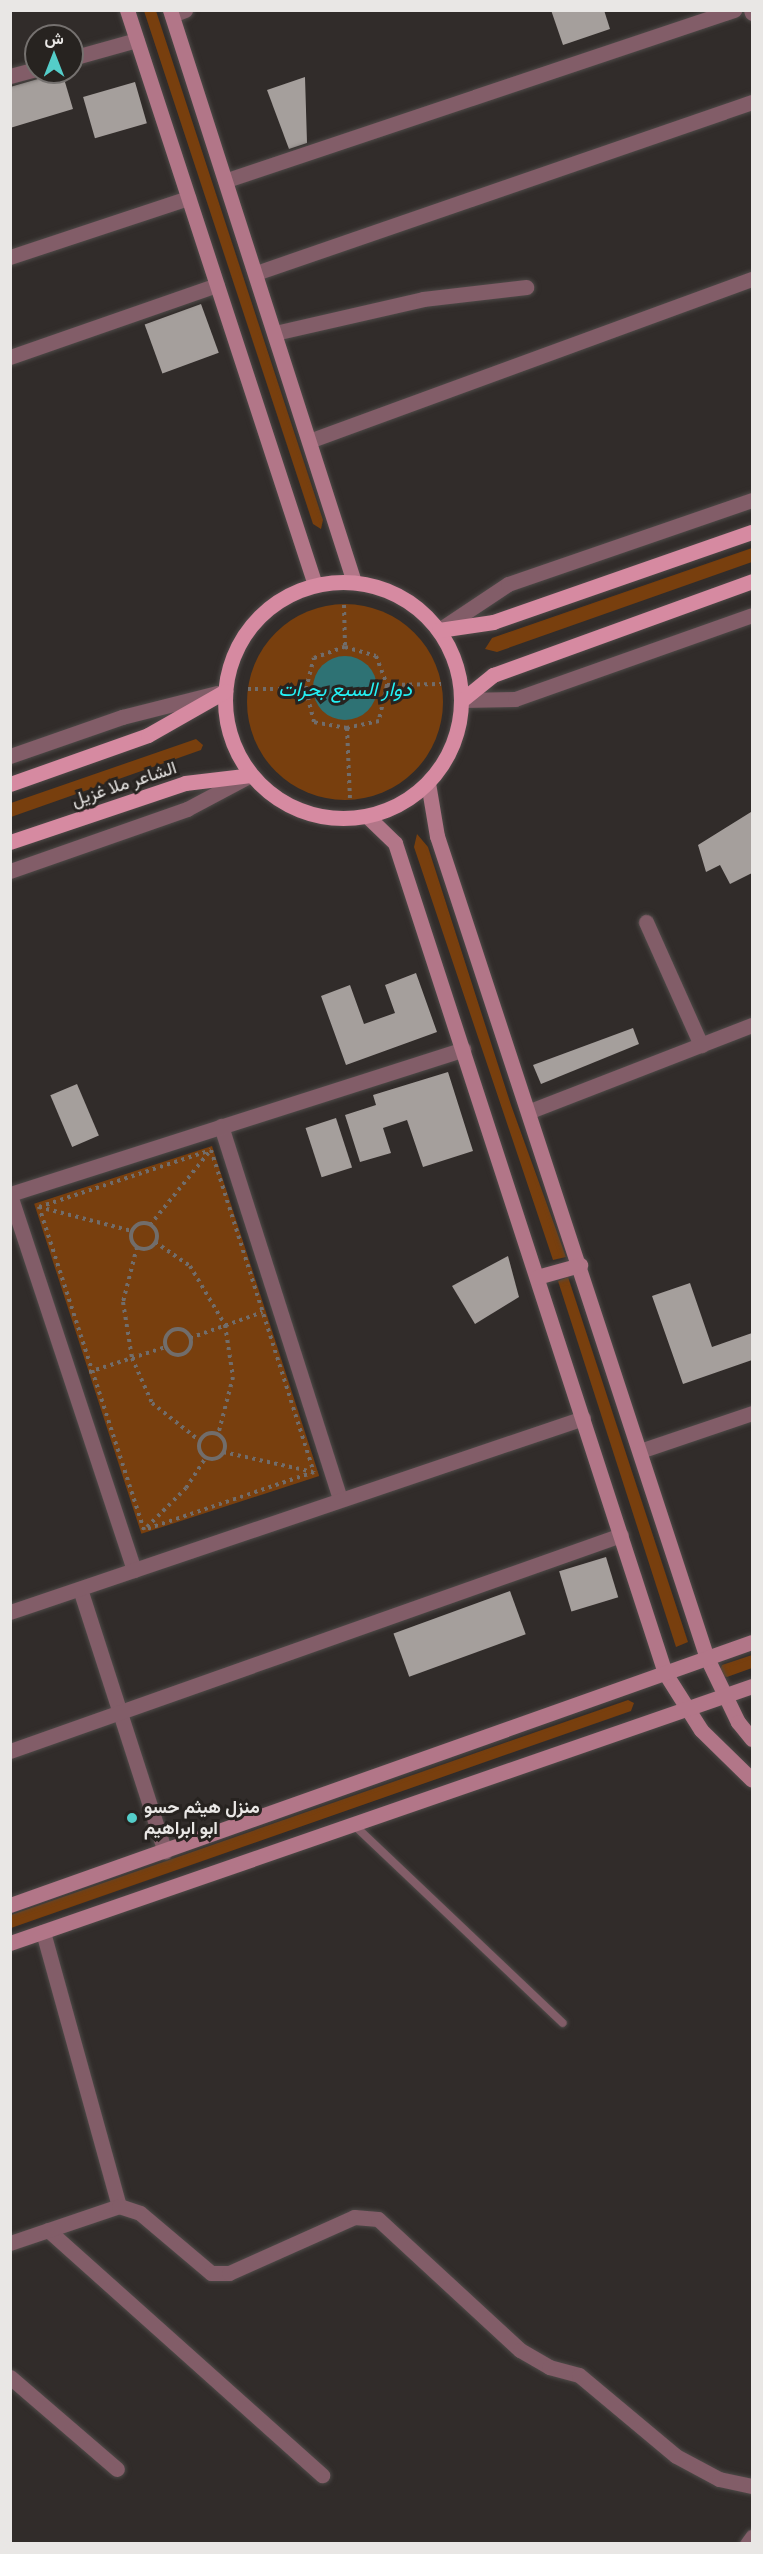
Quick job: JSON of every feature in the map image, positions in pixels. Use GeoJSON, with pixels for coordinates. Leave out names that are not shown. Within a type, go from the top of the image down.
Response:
{"type":"FeatureCollection","features":[{"type":"Feature","properties":{"kind":"main road"},"geometry":{"type":"LineString","coordinates":[[127,10],[315,585]]}},
{"type":"Feature","properties":{"kind":"main road"},"geometry":{"type":"LineString","coordinates":[[176,12],[354,582]]}},
{"type":"Feature","properties":{"kind":"main road"},"geometry":{"type":"LineString","coordinates":[[439,630],[493,622],[753,532]]}},
{"type":"Feature","properties":{"kind":"main road"},"geometry":{"type":"LineString","coordinates":[[462,700],[493,675],[753,581]]}},
{"type":"Feature","properties":{"kind":"main road"},"geometry":{"type":"LineString","coordinates":[[354,582],[396,596],[415,606],[439,630],[459,675],[462,700],[458,730],[446,758],[428,783],[400,804],[367,816],[335,818],[303,812],[275,797],[251,775],[234,748],[225,691],[244,635],[271,607],[315,585],[354,582]]}},
{"type":"Feature","properties":{"kind":"main road"},"geometry":{"type":"LineString","coordinates":[[10,784],[148,735],[225,691]]}},
{"type":"Feature","properties":{"kind":"main road","name":"الشاعر ملا غزيل"},"geometry":{"type":"LineString","coordinates":[[10,842],[185,783],[251,775]]}},
{"type":"Feature","properties":{"kind":"main road"},"geometry":{"type":"LineString","coordinates":[[428,783],[437,836],[530,1111],[707,1658],[725,1696],[753,1739]]}},
{"type":"Feature","properties":{"kind":"main road"},"geometry":{"type":"LineString","coordinates":[[367,816],[394,843],[665,1673],[687,1710],[753,1780]]}},
{"type":"Feature","properties":{"kind":"main road"},"geometry":{"type":"LineString","coordinates":[[537,1277],[580,1265]]}},
{"type":"Feature","properties":{"kind":"main road"},"geometry":{"type":"LineString","coordinates":[[10,1905],[753,1642]]}},
{"type":"Feature","properties":{"kind":"main road"},"geometry":{"type":"LineString","coordinates":[[10,1943],[753,1686]]}},
{"type":"Feature","properties":{"kind":"street"},"geometry":{"type":"LineString","coordinates":[[227,180],[734,10]]}},
{"type":"Feature","properties":{"kind":"street"},"geometry":{"type":"LineString","coordinates":[[84,54],[136,39]]}},
{"type":"Feature","properties":{"kind":"street"},"geometry":{"type":"LineString","coordinates":[[256,273],[753,102]]}},
{"type":"Feature","properties":{"kind":"street"},"geometry":{"type":"LineString","coordinates":[[10,257],[188,198]]}},
{"type":"Feature","properties":{"kind":"street"},"geometry":{"type":"LineString","coordinates":[[309,441],[753,279]]}},
{"type":"Feature","properties":{"kind":"street"},"geometry":{"type":"LineString","coordinates":[[10,357],[217,285]]}},
{"type":"Feature","properties":{"kind":"street"},"geometry":{"type":"LineString","coordinates":[[275,333],[423,299],[526,287]]}},
{"type":"Feature","properties":{"kind":"street"},"geometry":{"type":"LineString","coordinates":[[439,630],[508,584],[753,500]]}},
{"type":"Feature","properties":{"kind":"street"},"geometry":{"type":"LineString","coordinates":[[462,700],[514,699],[753,615]]}},
{"type":"Feature","properties":{"kind":"street"},"geometry":{"type":"LineString","coordinates":[[10,756],[122,717],[225,691]]}},
{"type":"Feature","properties":{"kind":"street"},"geometry":{"type":"LineString","coordinates":[[10,871],[187,809],[251,775]]}},
{"type":"Feature","properties":{"kind":"street"},"geometry":{"type":"LineString","coordinates":[[646,922],[701,1045]]}},
{"type":"Feature","properties":{"kind":"street"},"geometry":{"type":"LineString","coordinates":[[530,1111],[753,1025]]}},
{"type":"Feature","properties":{"kind":"street"},"geometry":{"type":"LineString","coordinates":[[134,1570],[10,1194],[463,1049]]}},
{"type":"Feature","properties":{"kind":"street"},"geometry":{"type":"LineString","coordinates":[[221,1126],[340,1500]]}},
{"type":"Feature","properties":{"kind":"street"},"geometry":{"type":"LineString","coordinates":[[640,1451],[753,1413]]}},
{"type":"Feature","properties":{"kind":"street"},"geometry":{"type":"LineString","coordinates":[[10,1612],[583,1418]]}},
{"type":"Feature","properties":{"kind":"street"},"geometry":{"type":"LineString","coordinates":[[10,1751],[121,1715],[621,1535]]}},
{"type":"Feature","properties":{"kind":"street"},"geometry":{"type":"LineString","coordinates":[[80,1589],[165,1852]]}},
{"type":"Feature","properties":{"kind":"street"},"geometry":{"type":"LineString","coordinates":[[44,1932],[118,2206]]}},
{"type":"Feature","properties":{"kind":"street"},"geometry":{"type":"LineString","coordinates":[[10,2243],[118,2206],[140,2214],[211,2273],[229,2273],[354,2217],[378,2219],[520,2350],[549,2367],[579,2375],[676,2456],[719,2480],[753,2486]]}},
{"type":"Feature","properties":{"kind":"street"},"geometry":{"type":"LineString","coordinates":[[48,2230],[322,2475]]}},
{"type":"Feature","properties":{"kind":"street"},"geometry":{"type":"LineString","coordinates":[[10,2377],[117,2469]]}},
{"type":"Feature","properties":{"kind":"street"},"geometry":{"type":"LineString","coordinates":[[747,2544],[753,2537]]}},
{"type":"Feature","properties":{"kind":"lane"},"geometry":{"type":"LineString","coordinates":[[353,1824],[563,2023]]}},
{"type":"Feature","properties":{"kind":"path"},"geometry":{"type":"LineString","coordinates":[[344,605],[345,647]]}},
{"type":"Feature","properties":{"kind":"path"},"geometry":{"type":"LineString","coordinates":[[345,647],[376,656],[387,685],[379,721],[347,728],[314,722],[306,689],[314,658],[345,647]]}},
{"type":"Feature","properties":{"kind":"path"},"geometry":{"type":"LineString","coordinates":[[387,685],[441,684]]}},
{"type":"Feature","properties":{"kind":"path"},"geometry":{"type":"LineString","coordinates":[[248,689],[306,689]]}},
{"type":"Feature","properties":{"kind":"path"},"geometry":{"type":"LineString","coordinates":[[347,728],[350,800]]}},
{"type":"Feature","properties":{"kind":"path"},"geometry":{"type":"LineString","coordinates":[[39,1207],[211,1150]]}},
{"type":"Feature","properties":{"kind":"path"},"geometry":{"type":"LineString","coordinates":[[150,1225],[211,1150]]}},
{"type":"Feature","properties":{"kind":"path"},"geometry":{"type":"LineString","coordinates":[[211,1150],[265,1311],[314,1472]]}},
{"type":"Feature","properties":{"kind":"path"},"geometry":{"type":"LineString","coordinates":[[39,1207],[132,1231]]}},
{"type":"Feature","properties":{"kind":"path"},"geometry":{"type":"LineString","coordinates":[[39,1207],[144,1530]]}},
{"type":"Feature","properties":{"kind":"path"},"geometry":{"type":"LineString","coordinates":[[132,1231],[138,1225],[150,1225]]}},
{"type":"Feature","properties":{"kind":"path"},"geometry":{"type":"LineString","coordinates":[[150,1225],[155,1242],[190,1266],[225,1325],[233,1377],[218,1435],[224,1452]]}},
{"type":"Feature","properties":{"kind":"path"},"geometry":{"type":"LineString","coordinates":[[132,1231],[137,1247],[123,1302],[132,1358],[152,1403],[200,1441],[206,1457]]}},
{"type":"Feature","properties":{"kind":"path"},"geometry":{"type":"LineString","coordinates":[[137,1247],[148,1248],[155,1242]]}},
{"type":"Feature","properties":{"kind":"path"},"geometry":{"type":"LineString","coordinates":[[91,1372],[166,1347],[182,1354],[190,1338],[265,1311]]}},
{"type":"Feature","properties":{"kind":"path"},"geometry":{"type":"LineString","coordinates":[[166,1347],[172,1330],[184,1331],[190,1338]]}},
{"type":"Feature","properties":{"kind":"path"},"geometry":{"type":"LineString","coordinates":[[200,1441],[206,1435],[218,1435]]}},
{"type":"Feature","properties":{"kind":"path"},"geometry":{"type":"LineString","coordinates":[[206,1457],[216,1458],[224,1452],[314,1472]]}},
{"type":"Feature","properties":{"kind":"path"},"geometry":{"type":"LineString","coordinates":[[144,1530],[186,1488],[206,1457]]}},
{"type":"Feature","properties":{"kind":"path"},"geometry":{"type":"LineString","coordinates":[[144,1530],[314,1472]]}},
{"type":"Feature","properties":{"kind":"shaded area"},"geometry":{"type":"Polygon","coordinates":[[[144,11],[156,11],[323,520],[321,529],[313,524],[144,11]]]}},
{"type":"Feature","properties":{"kind":"shaded area"},"geometry":{"type":"Polygon","coordinates":[[[752,548],[752,562],[497,652],[485,649],[492,638],[752,548]]]}},
{"type":"Feature","properties":{"kind":"shaded area"},"geometry":{"type":"Polygon","coordinates":[[[345,604],[373,608],[391,616],[407,626],[421,640],[439,674],[443,702],[439,730],[431,748],[421,764],[407,778],[373,796],[345,800],[317,796],[299,788],[283,778],[269,764],[251,730],[247,702],[251,674],[259,656],[269,640],[283,626],[317,608],[345,604]]]}},
{"type":"Feature","properties":{"kind":"shaded area"},"geometry":{"type":"Polygon","coordinates":[[[196,739],[203,745],[201,750],[11,817],[11,803],[196,739]]]}},
{"type":"Feature","properties":{"kind":"shaded area"},"geometry":{"type":"Polygon","coordinates":[[[417,834],[428,847],[511,1105],[566,1257],[553,1260],[414,847],[417,834]]]}},
{"type":"Feature","properties":{"kind":"shaded area"},"geometry":{"type":"Polygon","coordinates":[[[212,1146],[319,1476],[141,1534],[34,1204],[212,1146]]]}},
{"type":"Feature","properties":{"kind":"shaded area"},"geometry":{"type":"Polygon","coordinates":[[[568,1277],[688,1642],[676,1647],[558,1281],[568,1277]]]}},
{"type":"Feature","properties":{"kind":"shaded area"},"geometry":{"type":"Polygon","coordinates":[[[752,1655],[752,1668],[727,1677],[718,1674],[722,1665],[752,1655]]]}},
{"type":"Feature","properties":{"kind":"shaded area"},"geometry":{"type":"Polygon","coordinates":[[[628,1700],[634,1703],[631,1711],[11,1928],[11,1915],[628,1700]]]}},
{"type":"Feature","properties":{"kind":"water","name":"دوار السبع بحرات"},"geometry":{"type":"Polygon","coordinates":[[[339,656],[351,656],[368,665],[375,676],[377,688],[375,700],[368,711],[351,720],[339,720],[327,715],[318,706],[313,694],[313,682],[318,670],[327,661],[339,656]]]}},
{"type":"Feature","properties":{"kind":"building"},"geometry":{"type":"Polygon","coordinates":[[[551,10],[604,10],[610,29],[563,45],[551,10]]]}},
{"type":"Feature","properties":{"kind":"building"},"geometry":{"type":"Polygon","coordinates":[[[305,77],[307,143],[289,149],[267,90],[305,77]]]}},
{"type":"Feature","properties":{"kind":"building"},"geometry":{"type":"Polygon","coordinates":[[[135,82],[147,123],[95,138],[83,97],[135,82]]]}},
{"type":"Feature","properties":{"kind":"building"},"geometry":{"type":"Polygon","coordinates":[[[24,83],[66,84],[73,109],[10,128],[10,87],[24,83]]]}},
{"type":"Feature","properties":{"kind":"building"},"geometry":{"type":"Polygon","coordinates":[[[201,304],[219,353],[162,373],[145,325],[201,304]]]}},
{"type":"Feature","properties":{"kind":"building"},"geometry":{"type":"Polygon","coordinates":[[[751,812],[752,873],[730,884],[720,865],[706,872],[698,845],[751,812]]]}},
{"type":"Feature","properties":{"kind":"building"},"geometry":{"type":"Polygon","coordinates":[[[416,973],[437,1032],[346,1065],[321,996],[350,985],[364,1024],[395,1013],[385,985],[416,973]]]}},
{"type":"Feature","properties":{"kind":"building"},"geometry":{"type":"Polygon","coordinates":[[[633,1028],[639,1044],[541,1084],[533,1065],[633,1028]]]}},
{"type":"Feature","properties":{"kind":"building"},"geometry":{"type":"Polygon","coordinates":[[[448,1072],[473,1151],[423,1167],[407,1120],[383,1128],[391,1153],[360,1162],[345,1115],[376,1105],[373,1095],[448,1072]]]}},
{"type":"Feature","properties":{"kind":"building"},"geometry":{"type":"Polygon","coordinates":[[[77,1084],[99,1136],[72,1147],[50,1095],[77,1084]]]}},
{"type":"Feature","properties":{"kind":"building"},"geometry":{"type":"Polygon","coordinates":[[[336,1118],[352,1167],[322,1177],[306,1128],[336,1118]]]}},
{"type":"Feature","properties":{"kind":"building"},"geometry":{"type":"Polygon","coordinates":[[[508,1256],[519,1297],[475,1324],[452,1286],[508,1256]]]}},
{"type":"Feature","properties":{"kind":"building"},"geometry":{"type":"Polygon","coordinates":[[[690,1283],[712,1347],[752,1333],[752,1360],[683,1384],[652,1296],[690,1283]]]}},
{"type":"Feature","properties":{"kind":"building"},"geometry":{"type":"Polygon","coordinates":[[[606,1557],[618,1597],[571,1611],[559,1571],[606,1557]]]}},
{"type":"Feature","properties":{"kind":"building"},"geometry":{"type":"Polygon","coordinates":[[[510,1591],[526,1634],[409,1677],[393,1633],[510,1591]]]}},
{"type":"Feature","properties":{"kind":"place","name":"منزل هيثم حسو ابو ابراهيم"},"geometry":{"type":"Point","coordinates":[132,1818]}}]}
